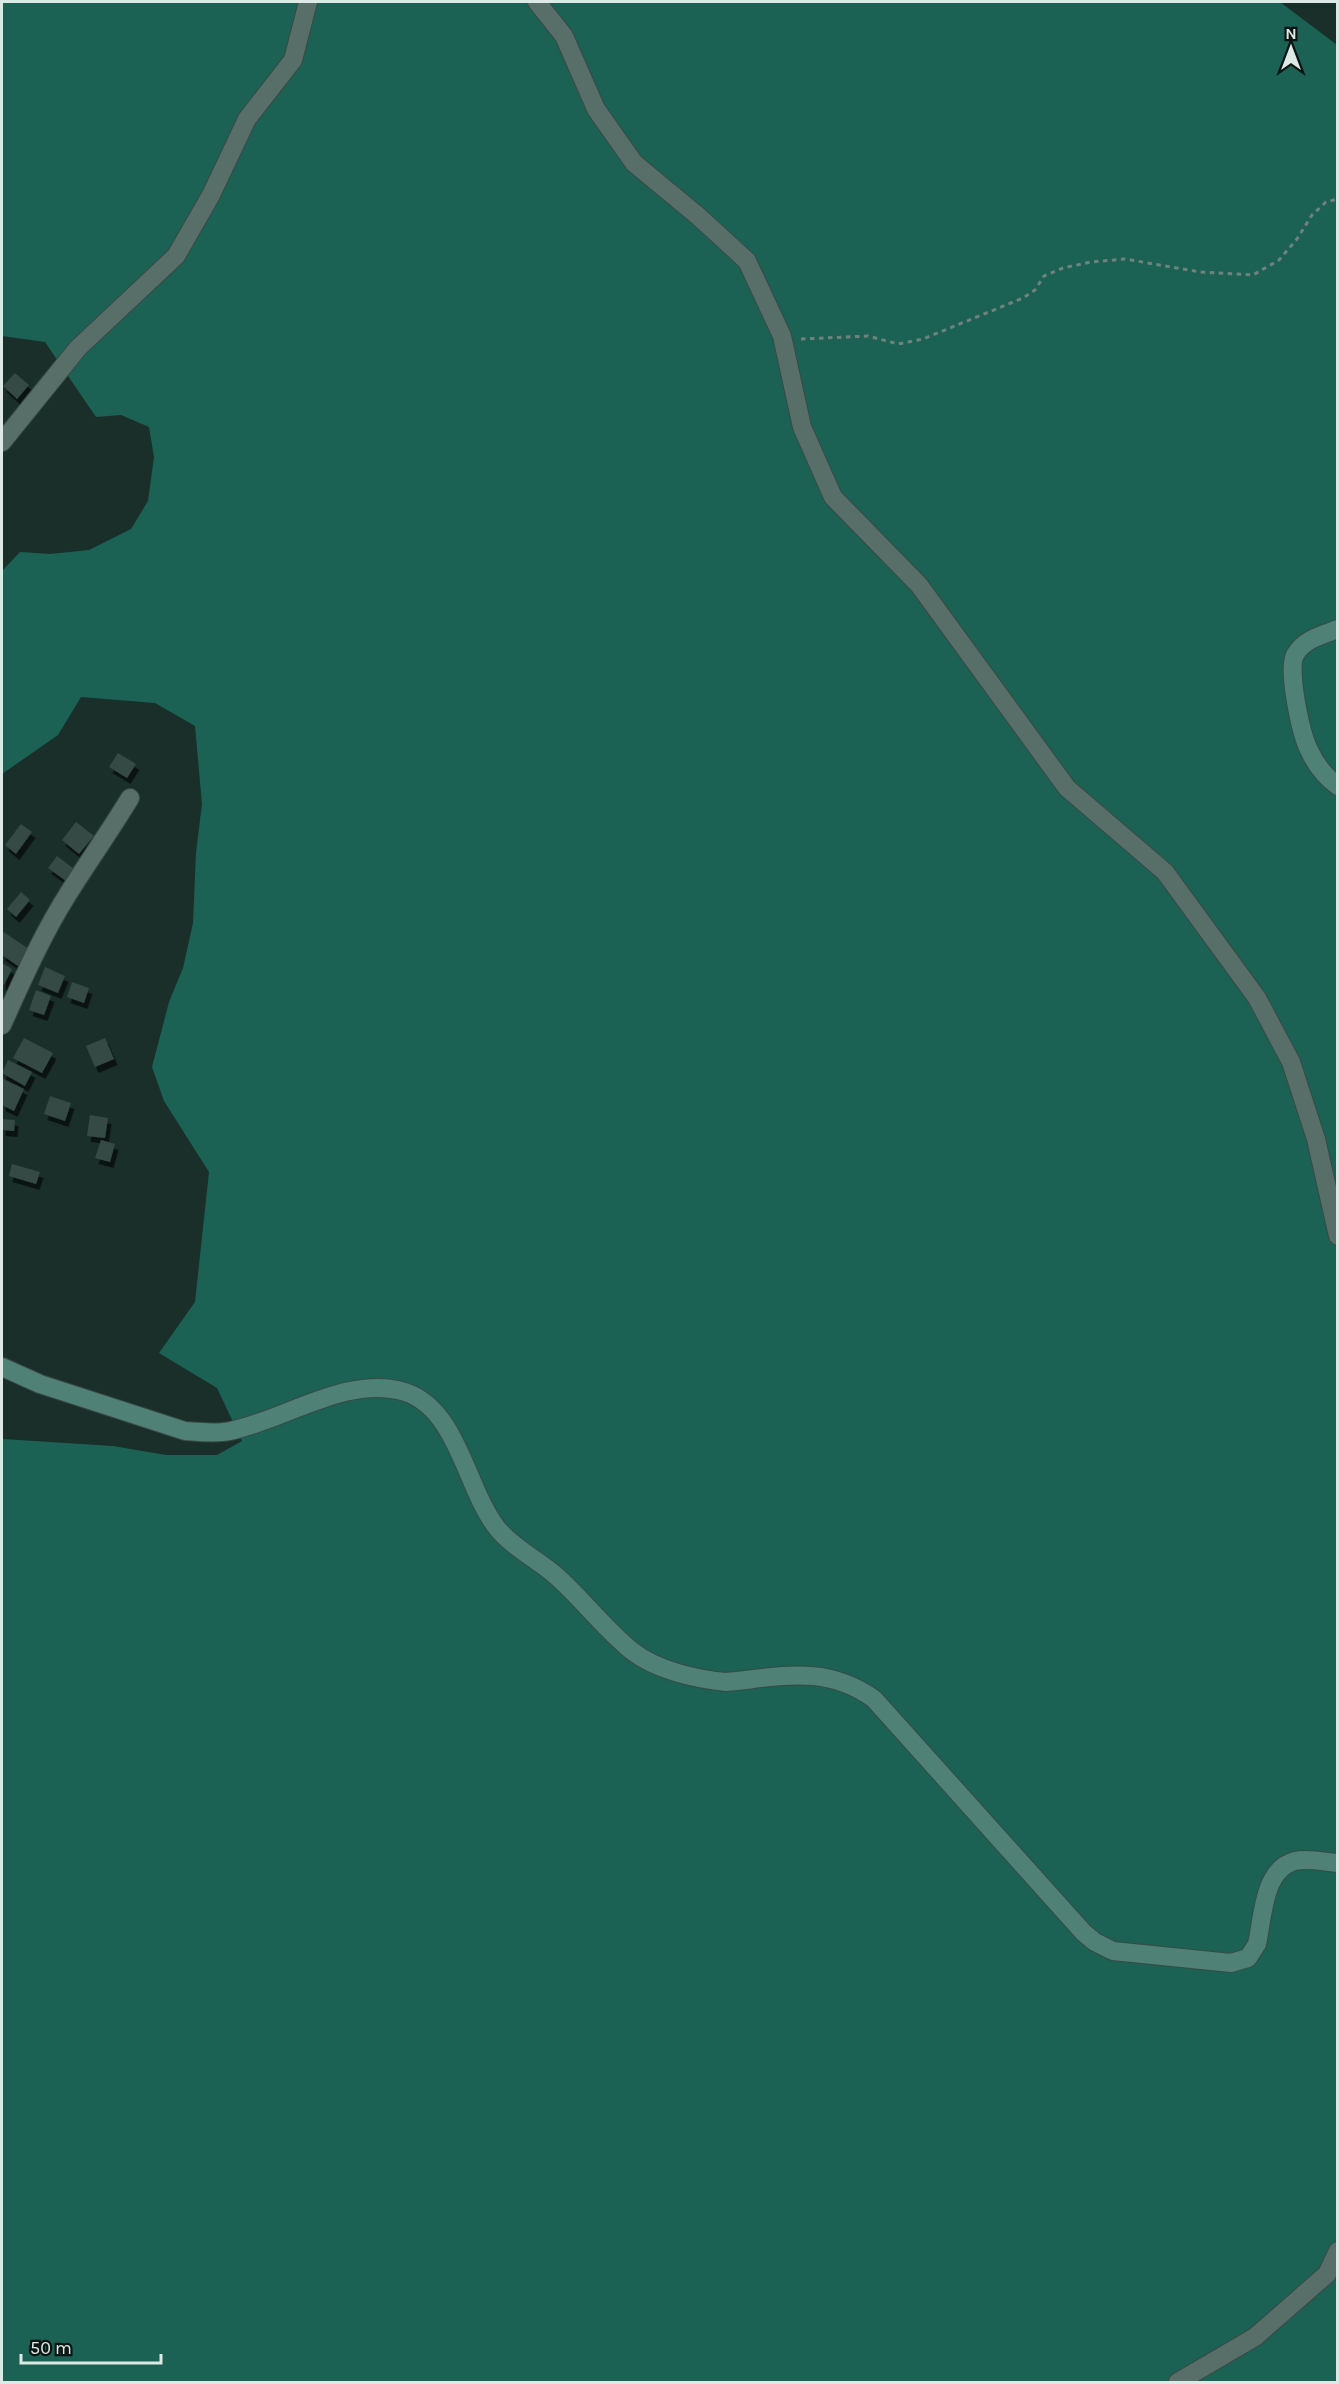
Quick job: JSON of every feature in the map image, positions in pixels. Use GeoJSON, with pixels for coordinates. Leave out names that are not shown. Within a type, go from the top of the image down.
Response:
{"type":"FeatureCollection","features":[{"type":"Feature","properties":{"kind":"street"},"geometry":{"type":"LineString","coordinates":[[2,442],[78,348],[176,256],[211,195],[248,119],[293,60],[308,2]]}},
{"type":"Feature","properties":{"kind":"street"},"geometry":{"type":"LineString","coordinates":[[537,2],[564,36],[596,109],[634,163],[698,216],[747,261],[782,336],[802,427],[833,497],[919,585],[1067,788],[1165,872],[1209,929],[1257,998],[1291,1062],[1316,1139],[1338,1236]]}},
{"type":"Feature","properties":{"kind":"street"},"geometry":{"type":"LineString","coordinates":[[1338,629],[1307,641],[1299,648],[1292,660],[1292,672],[1303,733],[1308,748],[1325,775],[1338,786]]}},
{"type":"Feature","properties":{"kind":"street"},"geometry":{"type":"LineString","coordinates":[[2,1025],[67,895],[130,798]]}},
{"type":"Feature","properties":{"kind":"street"},"geometry":{"type":"LineString","coordinates":[[2,1367],[40,1384],[185,1431],[231,1431],[326,1398],[360,1390],[396,1390],[422,1400],[443,1422],[485,1511],[498,1530],[555,1575],[633,1652],[653,1663],[714,1681],[807,1675],[835,1678],[861,1690],[874,1699],[1084,1933],[1095,1942],[1113,1951],[1221,1963],[1240,1962],[1254,1952],[1268,1888],[1275,1874],[1294,1861],[1338,1863]]}},
{"type":"Feature","properties":{"kind":"street"},"geometry":{"type":"LineString","coordinates":[[1178,2382],[1255,2337],[1327,2274],[1338,2251]]}},
{"type":"Feature","properties":{"kind":"path"},"geometry":{"type":"LineString","coordinates":[[782,336],[801,339],[868,336],[897,344],[923,339],[1023,298],[1035,290],[1044,276],[1063,268],[1091,262],[1125,259],[1200,272],[1253,275],[1279,260],[1297,239],[1312,215],[1326,202],[1338,199]]}},
{"type":"Feature","properties":{"kind":"green space"},"geometry":{"type":"Polygon","coordinates":[[[2,2],[1280,2],[1337,45],[1337,2382],[2,2382],[2,1439],[113,1446],[166,1455],[217,1455],[242,1441],[217,1388],[159,1353],[195,1302],[209,1172],[164,1101],[152,1067],[169,1002],[183,968],[193,923],[196,853],[202,804],[195,726],[155,703],[81,697],[58,735],[2,774],[2,571],[20,552],[50,554],[89,550],[131,529],[148,501],[154,457],[149,427],[121,415],[96,417],[45,342],[2,336],[2,2]]]}},
{"type":"Feature","properties":{"kind":"building"},"geometry":{"type":"Polygon","coordinates":[[[15,373],[29,385],[17,399],[3,386],[15,373]]]}},
{"type":"Feature","properties":{"kind":"building"},"geometry":{"type":"Polygon","coordinates":[[[118,753],[136,764],[127,778],[109,767],[118,753]]]}},
{"type":"Feature","properties":{"kind":"building"},"geometry":{"type":"Polygon","coordinates":[[[76,822],[94,836],[79,854],[62,840],[76,822]]]}},
{"type":"Feature","properties":{"kind":"building"},"geometry":{"type":"Polygon","coordinates":[[[21,824],[32,832],[16,854],[5,845],[21,824]]]}},
{"type":"Feature","properties":{"kind":"building"},"geometry":{"type":"Polygon","coordinates":[[[57,856],[74,869],[66,881],[48,868],[57,856]]]}},
{"type":"Feature","properties":{"kind":"building"},"geometry":{"type":"Polygon","coordinates":[[[21,892],[30,900],[16,917],[7,909],[21,892]]]}},
{"type":"Feature","properties":{"kind":"building"},"geometry":{"type":"Polygon","coordinates":[[[2,931],[29,949],[18,966],[2,955],[2,931]]]}},
{"type":"Feature","properties":{"kind":"building"},"geometry":{"type":"Polygon","coordinates":[[[2,963],[12,969],[4,985],[2,984],[2,963]]]}},
{"type":"Feature","properties":{"kind":"building"},"geometry":{"type":"Polygon","coordinates":[[[45,967],[65,976],[58,993],[38,985],[45,967]]]}},
{"type":"Feature","properties":{"kind":"building"},"geometry":{"type":"Polygon","coordinates":[[[72,982],[89,988],[84,1003],[67,997],[72,982]]]}},
{"type":"Feature","properties":{"kind":"building"},"geometry":{"type":"Polygon","coordinates":[[[36,990],[51,996],[44,1015],[29,1010],[36,990]]]}},
{"type":"Feature","properties":{"kind":"building"},"geometry":{"type":"Polygon","coordinates":[[[24,1038],[53,1053],[42,1073],[13,1058],[24,1038]]]}},
{"type":"Feature","properties":{"kind":"building"},"geometry":{"type":"Polygon","coordinates":[[[105,1038],[114,1059],[95,1067],[86,1046],[105,1038]]]}},
{"type":"Feature","properties":{"kind":"building"},"geometry":{"type":"Polygon","coordinates":[[[8,1060],[32,1072],[25,1086],[2,1073],[8,1060]]]}},
{"type":"Feature","properties":{"kind":"building"},"geometry":{"type":"Polygon","coordinates":[[[3,1079],[24,1089],[14,1111],[2,1105],[3,1079]]]}},
{"type":"Feature","properties":{"kind":"building"},"geometry":{"type":"Polygon","coordinates":[[[50,1096],[71,1103],[65,1121],[44,1114],[50,1096]]]}},
{"type":"Feature","properties":{"kind":"building"},"geometry":{"type":"Polygon","coordinates":[[[90,1115],[108,1118],[105,1138],[87,1136],[90,1115]]]}},
{"type":"Feature","properties":{"kind":"building"},"geometry":{"type":"Polygon","coordinates":[[[2,1119],[15,1120],[14,1131],[2,1130],[2,1119]]]}},
{"type":"Feature","properties":{"kind":"building"},"geometry":{"type":"Polygon","coordinates":[[[101,1140],[115,1144],[110,1162],[95,1158],[101,1140]]]}},
{"type":"Feature","properties":{"kind":"building"},"geometry":{"type":"Polygon","coordinates":[[[12,1164],[40,1172],[36,1184],[9,1176],[12,1164]]]}}]}
